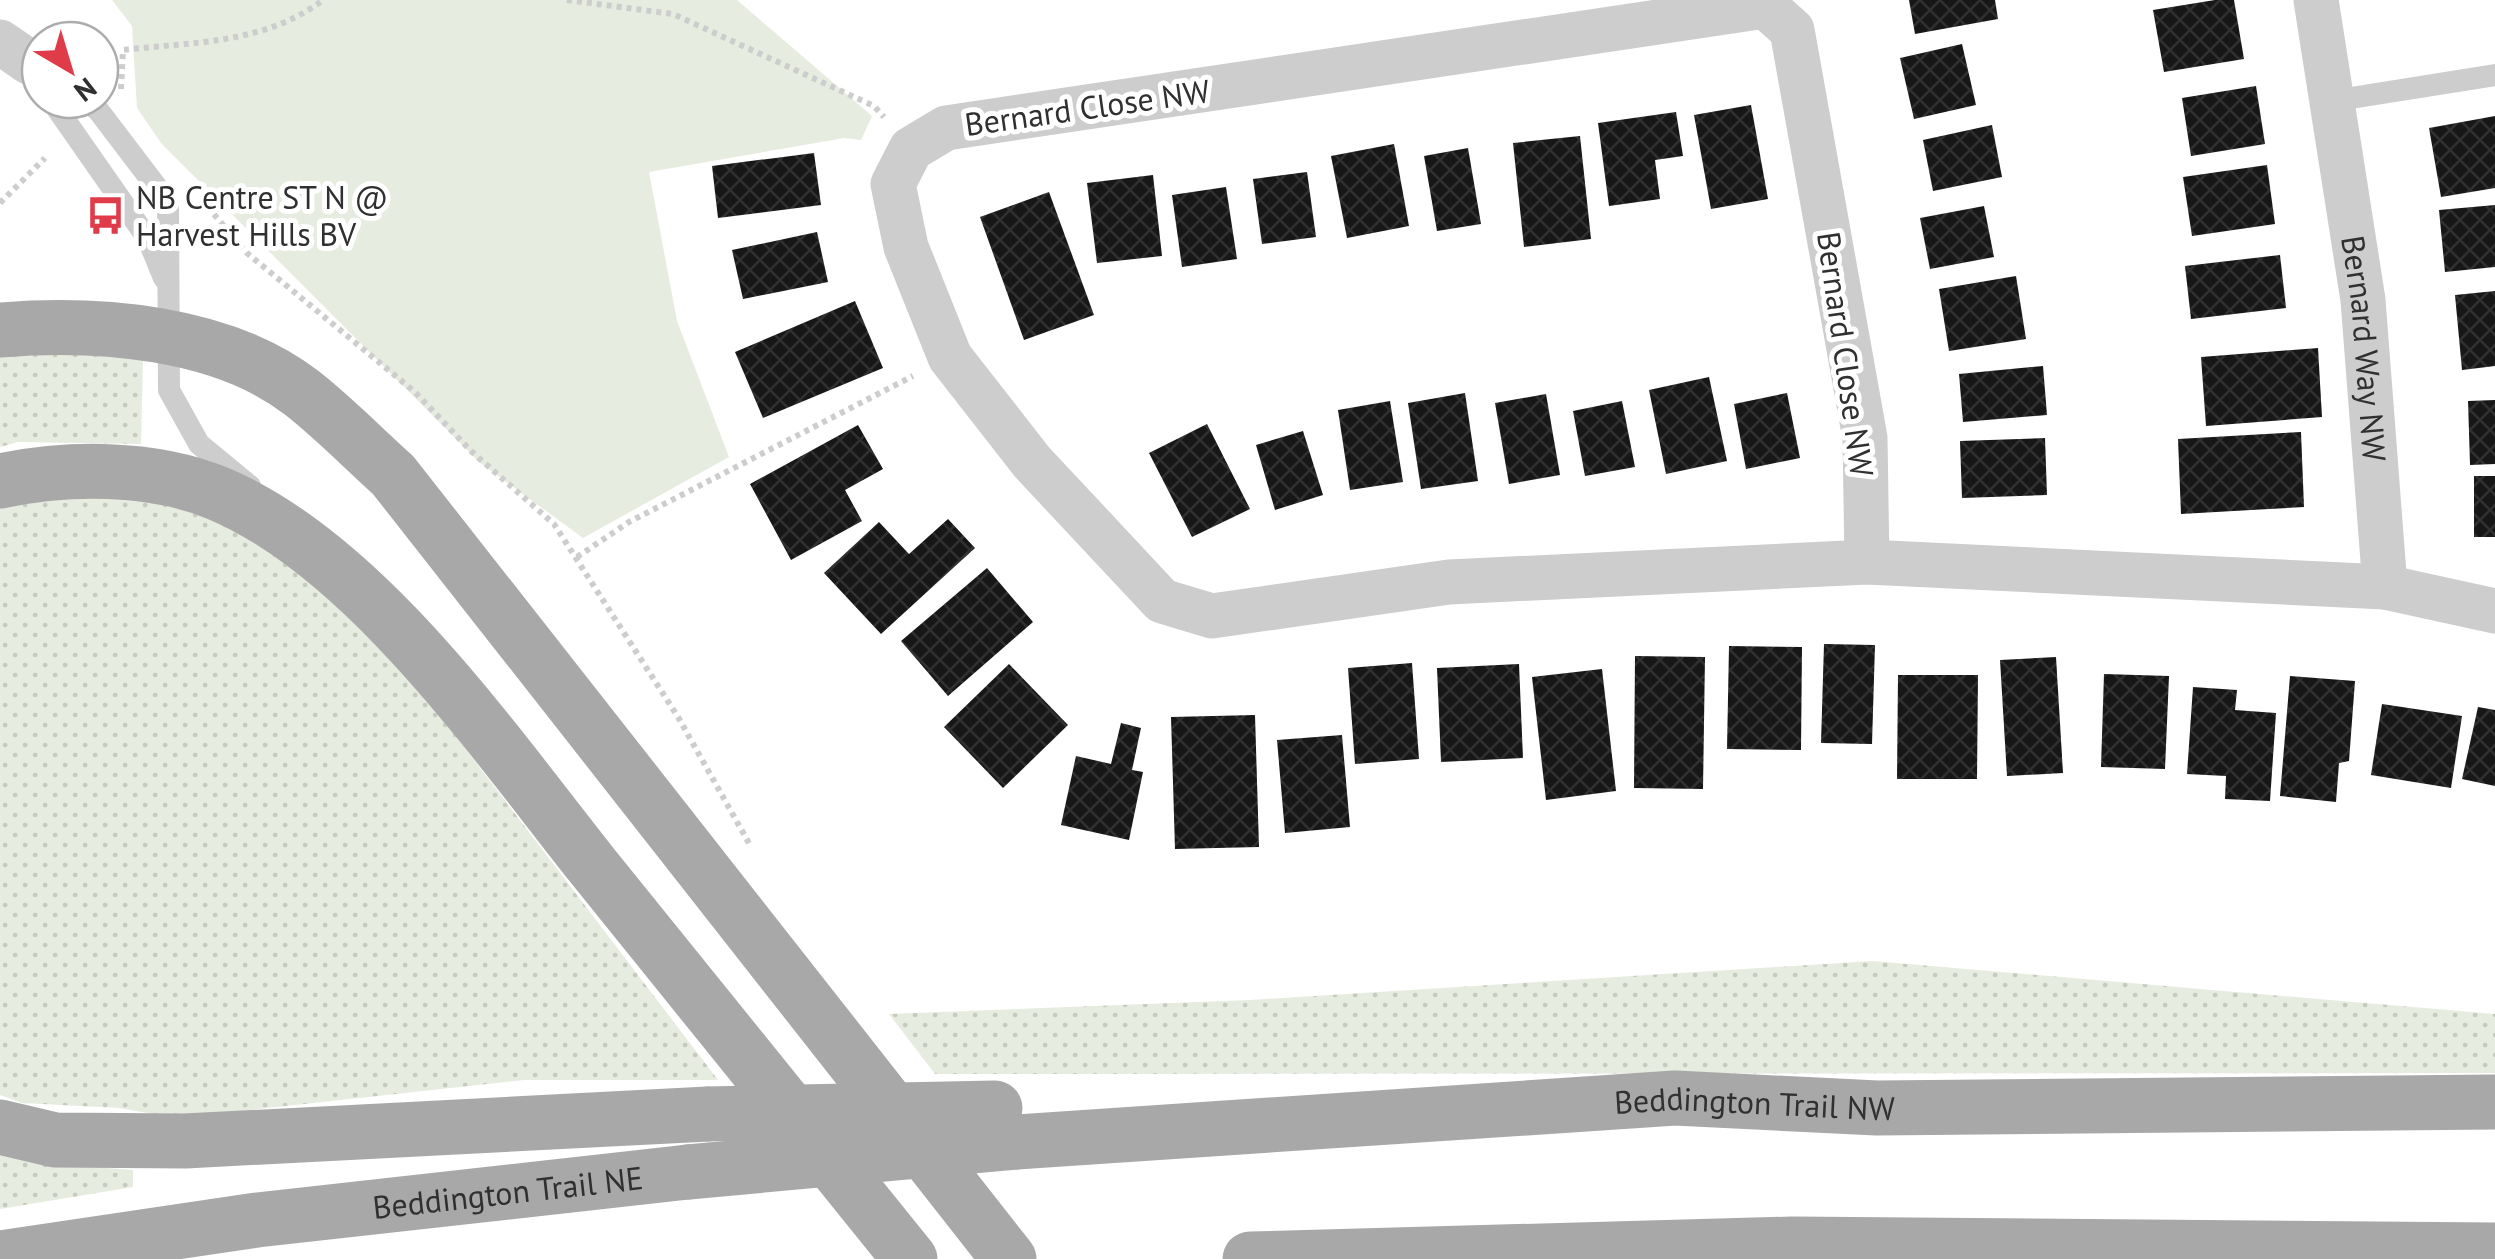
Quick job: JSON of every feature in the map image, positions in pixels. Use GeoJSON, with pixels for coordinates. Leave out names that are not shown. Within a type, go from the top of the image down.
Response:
{"type":"FeatureCollection","features":[{"type":"Feature","properties":{"kind":"main road"},"geometry":{"type":"LineString","coordinates":[[0,330],[74,327],[168,314],[300,392],[393,475],[1009,1259]]}},
{"type":"Feature","properties":{"kind":"main road"},"geometry":{"type":"LineString","coordinates":[[0,480],[42,472],[165,478],[218,494],[281,530],[348,584],[454,689],[910,1259]]}},
{"type":"Feature","properties":{"kind":"main road","name":"Beddington Trail NW"},"geometry":{"type":"LineString","coordinates":[[1006,1125],[1675,1098],[1877,1108],[2495,1102]]}},
{"type":"Feature","properties":{"kind":"main road"},"geometry":{"type":"LineString","coordinates":[[0,1127],[55,1140],[186,1141],[708,1114],[1006,1125]]}},
{"type":"Feature","properties":{"kind":"main road","name":"Beddington Trail NE"},"geometry":{"type":"LineString","coordinates":[[0,1258],[258,1220],[688,1172],[1006,1125]]}},
{"type":"Feature","properties":{"kind":"main road"},"geometry":{"type":"LineString","coordinates":[[1250,1259],[1792,1244],[2495,1250]]}},
{"type":"Feature","properties":{"kind":"street","name":"Bernard Way NW"},"geometry":{"type":"LineString","coordinates":[[2316,0],[2363,300],[2385,587]]}},
{"type":"Feature","properties":{"kind":"street","name":"Bernard Close NW"},"geometry":{"type":"LineString","coordinates":[[911,148],[946,128],[1765,6],[1792,30],[1865,438],[1868,562]]}},
{"type":"Feature","properties":{"kind":"street"},"geometry":{"type":"LineString","coordinates":[[911,148],[893,184],[906,247],[950,356],[1032,462],[1162,601],[1212,616],[1448,582],[1868,562],[2385,587],[2495,611]]}},
{"type":"Feature","properties":{"kind":"lane"},"geometry":{"type":"LineString","coordinates":[[2332,101],[2495,75]]}},
{"type":"Feature","properties":{"kind":"lane"},"geometry":{"type":"LineString","coordinates":[[66,120],[148,239],[168,314]]}},
{"type":"Feature","properties":{"kind":"lane"},"geometry":{"type":"LineString","coordinates":[[106,120],[168,202],[169,390],[181,418],[199,444],[249,484],[281,530]]}},
{"type":"Feature","properties":{"kind":"path"},"geometry":{"type":"LineString","coordinates":[[124,100],[120,90],[123,50],[256,34],[294,22],[322,0]]}},
{"type":"Feature","properties":{"kind":"path"},"geometry":{"type":"LineString","coordinates":[[566,0],[673,14],[874,106],[911,148]]}},
{"type":"Feature","properties":{"kind":"path"},"geometry":{"type":"LineString","coordinates":[[0,204],[45,158]]}},
{"type":"Feature","properties":{"kind":"path"},"geometry":{"type":"LineString","coordinates":[[198,196],[247,253],[415,392],[471,451],[554,524],[678,717],[755,854]]}},
{"type":"Feature","properties":{"kind":"path"},"geometry":{"type":"LineString","coordinates":[[577,557],[629,522],[950,356]]}},
{"type":"Feature","properties":{"kind":"shaded area"},"geometry":{"type":"Polygon","coordinates":[[[112,0],[737,0],[872,116],[861,140],[844,138],[649,172],[677,321],[729,457],[583,538],[479,462],[161,143],[137,108],[132,26],[112,0]]]}},
{"type":"Feature","properties":{"kind":"shaded area"},"geometry":{"type":"Polygon","coordinates":[[[0,351],[143,354],[141,444],[18,442],[0,447],[0,351]]]}},
{"type":"Feature","properties":{"kind":"shaded area"},"geometry":{"type":"Polygon","coordinates":[[[72,488],[179,502],[274,550],[349,613],[420,689],[718,1080],[524,1080],[176,1118],[119,1108],[22,1103],[0,1095],[0,505],[72,488]]]}},
{"type":"Feature","properties":{"kind":"shaded area"},"geometry":{"type":"Polygon","coordinates":[[[1872,961],[2495,1014],[2495,1073],[935,1074],[889,1014],[1250,1000],[1872,961]]]}},
{"type":"Feature","properties":{"kind":"shaded area"},"geometry":{"type":"Polygon","coordinates":[[[0,1147],[42,1163],[133,1170],[133,1187],[0,1209],[0,1147]]]}},
{"type":"Feature","properties":{"kind":"building"},"geometry":{"type":"Polygon","coordinates":[[[1909,0],[1995,0],[1998,19],[1915,34],[1909,0]]]}},
{"type":"Feature","properties":{"kind":"building"},"geometry":{"type":"Polygon","coordinates":[[[2234,0],[2244,59],[2164,72],[2153,10],[2234,0]]]}},
{"type":"Feature","properties":{"kind":"building"},"geometry":{"type":"Polygon","coordinates":[[[1962,44],[1976,105],[1914,119],[1900,58],[1962,44]]]}},
{"type":"Feature","properties":{"kind":"building"},"geometry":{"type":"Polygon","coordinates":[[[2256,86],[2265,144],[2191,156],[2182,98],[2256,86]]]}},
{"type":"Feature","properties":{"kind":"building"},"geometry":{"type":"Polygon","coordinates":[[[1751,105],[1768,199],[1711,209],[1694,115],[1751,105]]]}},
{"type":"Feature","properties":{"kind":"building"},"geometry":{"type":"Polygon","coordinates":[[[1676,112],[1683,156],[1655,160],[1660,199],[1609,206],[1598,123],[1676,112]]]}},
{"type":"Feature","properties":{"kind":"building"},"geometry":{"type":"Polygon","coordinates":[[[2495,116],[2495,188],[2441,197],[2429,128],[2495,116]]]}},
{"type":"Feature","properties":{"kind":"building"},"geometry":{"type":"Polygon","coordinates":[[[1992,125],[2002,177],[1933,191],[1923,140],[1992,125]]]}},
{"type":"Feature","properties":{"kind":"building"},"geometry":{"type":"Polygon","coordinates":[[[1580,136],[1591,239],[1524,247],[1513,143],[1580,136]]]}},
{"type":"Feature","properties":{"kind":"building"},"geometry":{"type":"Polygon","coordinates":[[[1394,144],[1409,226],[1347,238],[1331,156],[1394,144]]]}},
{"type":"Feature","properties":{"kind":"building"},"geometry":{"type":"Polygon","coordinates":[[[1468,148],[1481,224],[1437,231],[1424,156],[1468,148]]]}},
{"type":"Feature","properties":{"kind":"building"},"geometry":{"type":"Polygon","coordinates":[[[814,153],[821,205],[718,218],[712,166],[814,153]]]}},
{"type":"Feature","properties":{"kind":"building"},"geometry":{"type":"Polygon","coordinates":[[[2267,165],[2275,224],[2192,236],[2183,177],[2267,165]]]}},
{"type":"Feature","properties":{"kind":"building"},"geometry":{"type":"Polygon","coordinates":[[[1307,172],[1316,237],[1262,244],[1253,179],[1307,172]]]}},
{"type":"Feature","properties":{"kind":"building"},"geometry":{"type":"Polygon","coordinates":[[[1153,175],[1162,256],[1097,263],[1087,183],[1153,175]]]}},
{"type":"Feature","properties":{"kind":"building"},"geometry":{"type":"Polygon","coordinates":[[[1226,187],[1237,259],[1182,267],[1172,195],[1226,187]]]}},
{"type":"Feature","properties":{"kind":"building"},"geometry":{"type":"Polygon","coordinates":[[[1049,192],[1094,315],[1024,340],[980,217],[1049,192]]]}},
{"type":"Feature","properties":{"kind":"building"},"geometry":{"type":"Polygon","coordinates":[[[2495,205],[2495,267],[2445,272],[2439,210],[2495,205]]]}},
{"type":"Feature","properties":{"kind":"building"},"geometry":{"type":"Polygon","coordinates":[[[1984,206],[1994,257],[1930,269],[1920,218],[1984,206]]]}},
{"type":"Feature","properties":{"kind":"building"},"geometry":{"type":"Polygon","coordinates":[[[817,232],[828,282],[743,299],[732,250],[817,232]]]}},
{"type":"Feature","properties":{"kind":"building"},"geometry":{"type":"Polygon","coordinates":[[[2280,255],[2286,308],[2191,319],[2185,266],[2280,255]]]}},
{"type":"Feature","properties":{"kind":"building"},"geometry":{"type":"Polygon","coordinates":[[[2016,276],[2026,339],[1949,351],[1939,289],[2016,276]]]}},
{"type":"Feature","properties":{"kind":"building"},"geometry":{"type":"Polygon","coordinates":[[[2495,291],[2495,366],[2462,370],[2455,295],[2495,291]]]}},
{"type":"Feature","properties":{"kind":"building"},"geometry":{"type":"Polygon","coordinates":[[[855,301],[883,368],[763,418],[735,352],[855,301]]]}},
{"type":"Feature","properties":{"kind":"building"},"geometry":{"type":"Polygon","coordinates":[[[2318,348],[2322,417],[2206,426],[2201,357],[2318,348]]]}},
{"type":"Feature","properties":{"kind":"building"},"geometry":{"type":"Polygon","coordinates":[[[2043,366],[2047,415],[1963,422],[1959,374],[2043,366]]]}},
{"type":"Feature","properties":{"kind":"building"},"geometry":{"type":"Polygon","coordinates":[[[1709,377],[1727,461],[1666,474],[1649,390],[1709,377]]]}},
{"type":"Feature","properties":{"kind":"building"},"geometry":{"type":"Polygon","coordinates":[[[1465,393],[1478,481],[1421,489],[1408,403],[1465,393]]]}},
{"type":"Feature","properties":{"kind":"building"},"geometry":{"type":"Polygon","coordinates":[[[1787,393],[1800,458],[1746,469],[1734,404],[1787,393]]]}},
{"type":"Feature","properties":{"kind":"building"},"geometry":{"type":"Polygon","coordinates":[[[1546,394],[1560,475],[1509,484],[1495,403],[1546,394]]]}},
{"type":"Feature","properties":{"kind":"building"},"geometry":{"type":"Polygon","coordinates":[[[2495,400],[2495,464],[2470,465],[2468,401],[2495,400]]]}},
{"type":"Feature","properties":{"kind":"building"},"geometry":{"type":"Polygon","coordinates":[[[1390,401],[1403,482],[1350,490],[1338,410],[1390,401]]]}},
{"type":"Feature","properties":{"kind":"building"},"geometry":{"type":"Polygon","coordinates":[[[1622,401],[1635,467],[1585,476],[1573,411],[1622,401]]]}},
{"type":"Feature","properties":{"kind":"building"},"geometry":{"type":"Polygon","coordinates":[[[1207,424],[1250,509],[1192,537],[1149,453],[1207,424]]]}},
{"type":"Feature","properties":{"kind":"building"},"geometry":{"type":"Polygon","coordinates":[[[858,425],[883,469],[845,490],[862,521],[791,560],[750,484],[858,425]]]}},
{"type":"Feature","properties":{"kind":"building"},"geometry":{"type":"Polygon","coordinates":[[[1303,431],[1323,495],[1275,510],[1256,445],[1303,431]]]}},
{"type":"Feature","properties":{"kind":"building"},"geometry":{"type":"Polygon","coordinates":[[[2301,432],[2304,507],[2181,514],[2178,439],[2301,432]]]}},
{"type":"Feature","properties":{"kind":"building"},"geometry":{"type":"Polygon","coordinates":[[[2045,438],[2047,495],[1962,498],[1960,441],[2045,438]]]}},
{"type":"Feature","properties":{"kind":"building"},"geometry":{"type":"Polygon","coordinates":[[[2474,476],[2495,476],[2495,537],[2474,537],[2474,476]]]}},
{"type":"Feature","properties":{"kind":"building"},"geometry":{"type":"Polygon","coordinates":[[[948,519],[975,548],[881,634],[824,573],[879,522],[909,554],[948,519]]]}},
{"type":"Feature","properties":{"kind":"building"},"geometry":{"type":"Polygon","coordinates":[[[987,568],[1033,622],[948,696],[901,641],[987,568]]]}},
{"type":"Feature","properties":{"kind":"building"},"geometry":{"type":"Polygon","coordinates":[[[1824,644],[1875,645],[1872,744],[1821,743],[1824,644]]]}},
{"type":"Feature","properties":{"kind":"building"},"geometry":{"type":"Polygon","coordinates":[[[1729,646],[1802,647],[1801,750],[1727,749],[1729,646]]]}},
{"type":"Feature","properties":{"kind":"building"},"geometry":{"type":"Polygon","coordinates":[[[1635,656],[1705,657],[1703,789],[1634,788],[1635,656]]]}},
{"type":"Feature","properties":{"kind":"building"},"geometry":{"type":"Polygon","coordinates":[[[2056,657],[2063,773],[2007,776],[2000,660],[2056,657]]]}},
{"type":"Feature","properties":{"kind":"building"},"geometry":{"type":"Polygon","coordinates":[[[1412,663],[1419,759],[1355,764],[1348,668],[1412,663]]]}},
{"type":"Feature","properties":{"kind":"building"},"geometry":{"type":"Polygon","coordinates":[[[1009,664],[1068,725],[1003,788],[944,727],[1009,664]]]}},
{"type":"Feature","properties":{"kind":"building"},"geometry":{"type":"Polygon","coordinates":[[[1519,664],[1523,758],[1441,762],[1437,668],[1519,664]]]}},
{"type":"Feature","properties":{"kind":"building"},"geometry":{"type":"Polygon","coordinates":[[[1602,669],[1616,791],[1546,800],[1532,677],[1602,669]]]}},
{"type":"Feature","properties":{"kind":"building"},"geometry":{"type":"Polygon","coordinates":[[[2104,674],[2169,676],[2165,769],[2101,767],[2104,674]]]}},
{"type":"Feature","properties":{"kind":"building"},"geometry":{"type":"Polygon","coordinates":[[[1898,675],[1978,675],[1977,779],[1897,779],[1898,675]]]}},
{"type":"Feature","properties":{"kind":"building"},"geometry":{"type":"Polygon","coordinates":[[[2290,676],[2355,681],[2349,761],[2339,763],[2336,802],[2280,796],[2290,676]]]}},
{"type":"Feature","properties":{"kind":"building"},"geometry":{"type":"Polygon","coordinates":[[[2193,687],[2237,690],[2235,710],[2276,713],[2270,801],[2225,799],[2226,776],[2187,774],[2193,687]]]}},
{"type":"Feature","properties":{"kind":"building"},"geometry":{"type":"Polygon","coordinates":[[[2382,704],[2462,716],[2451,788],[2371,775],[2382,704]]]}},
{"type":"Feature","properties":{"kind":"building"},"geometry":{"type":"Polygon","coordinates":[[[2478,707],[2495,710],[2495,786],[2462,779],[2478,707]]]}},
{"type":"Feature","properties":{"kind":"building"},"geometry":{"type":"Polygon","coordinates":[[[1255,715],[1259,847],[1175,849],[1171,717],[1255,715]]]}},
{"type":"Feature","properties":{"kind":"building"},"geometry":{"type":"Polygon","coordinates":[[[1121,723],[1141,728],[1132,770],[1143,772],[1129,840],[1061,825],[1076,756],[1111,764],[1121,723]]]}},
{"type":"Feature","properties":{"kind":"building"},"geometry":{"type":"Polygon","coordinates":[[[1342,735],[1350,827],[1285,833],[1277,740],[1342,735]]]}},
{"type":"Feature","properties":{"kind":"place","name":"NB Centre ST N @ Harvest Hills BV"},"geometry":{"type":"Point","coordinates":[106,215]}}]}
